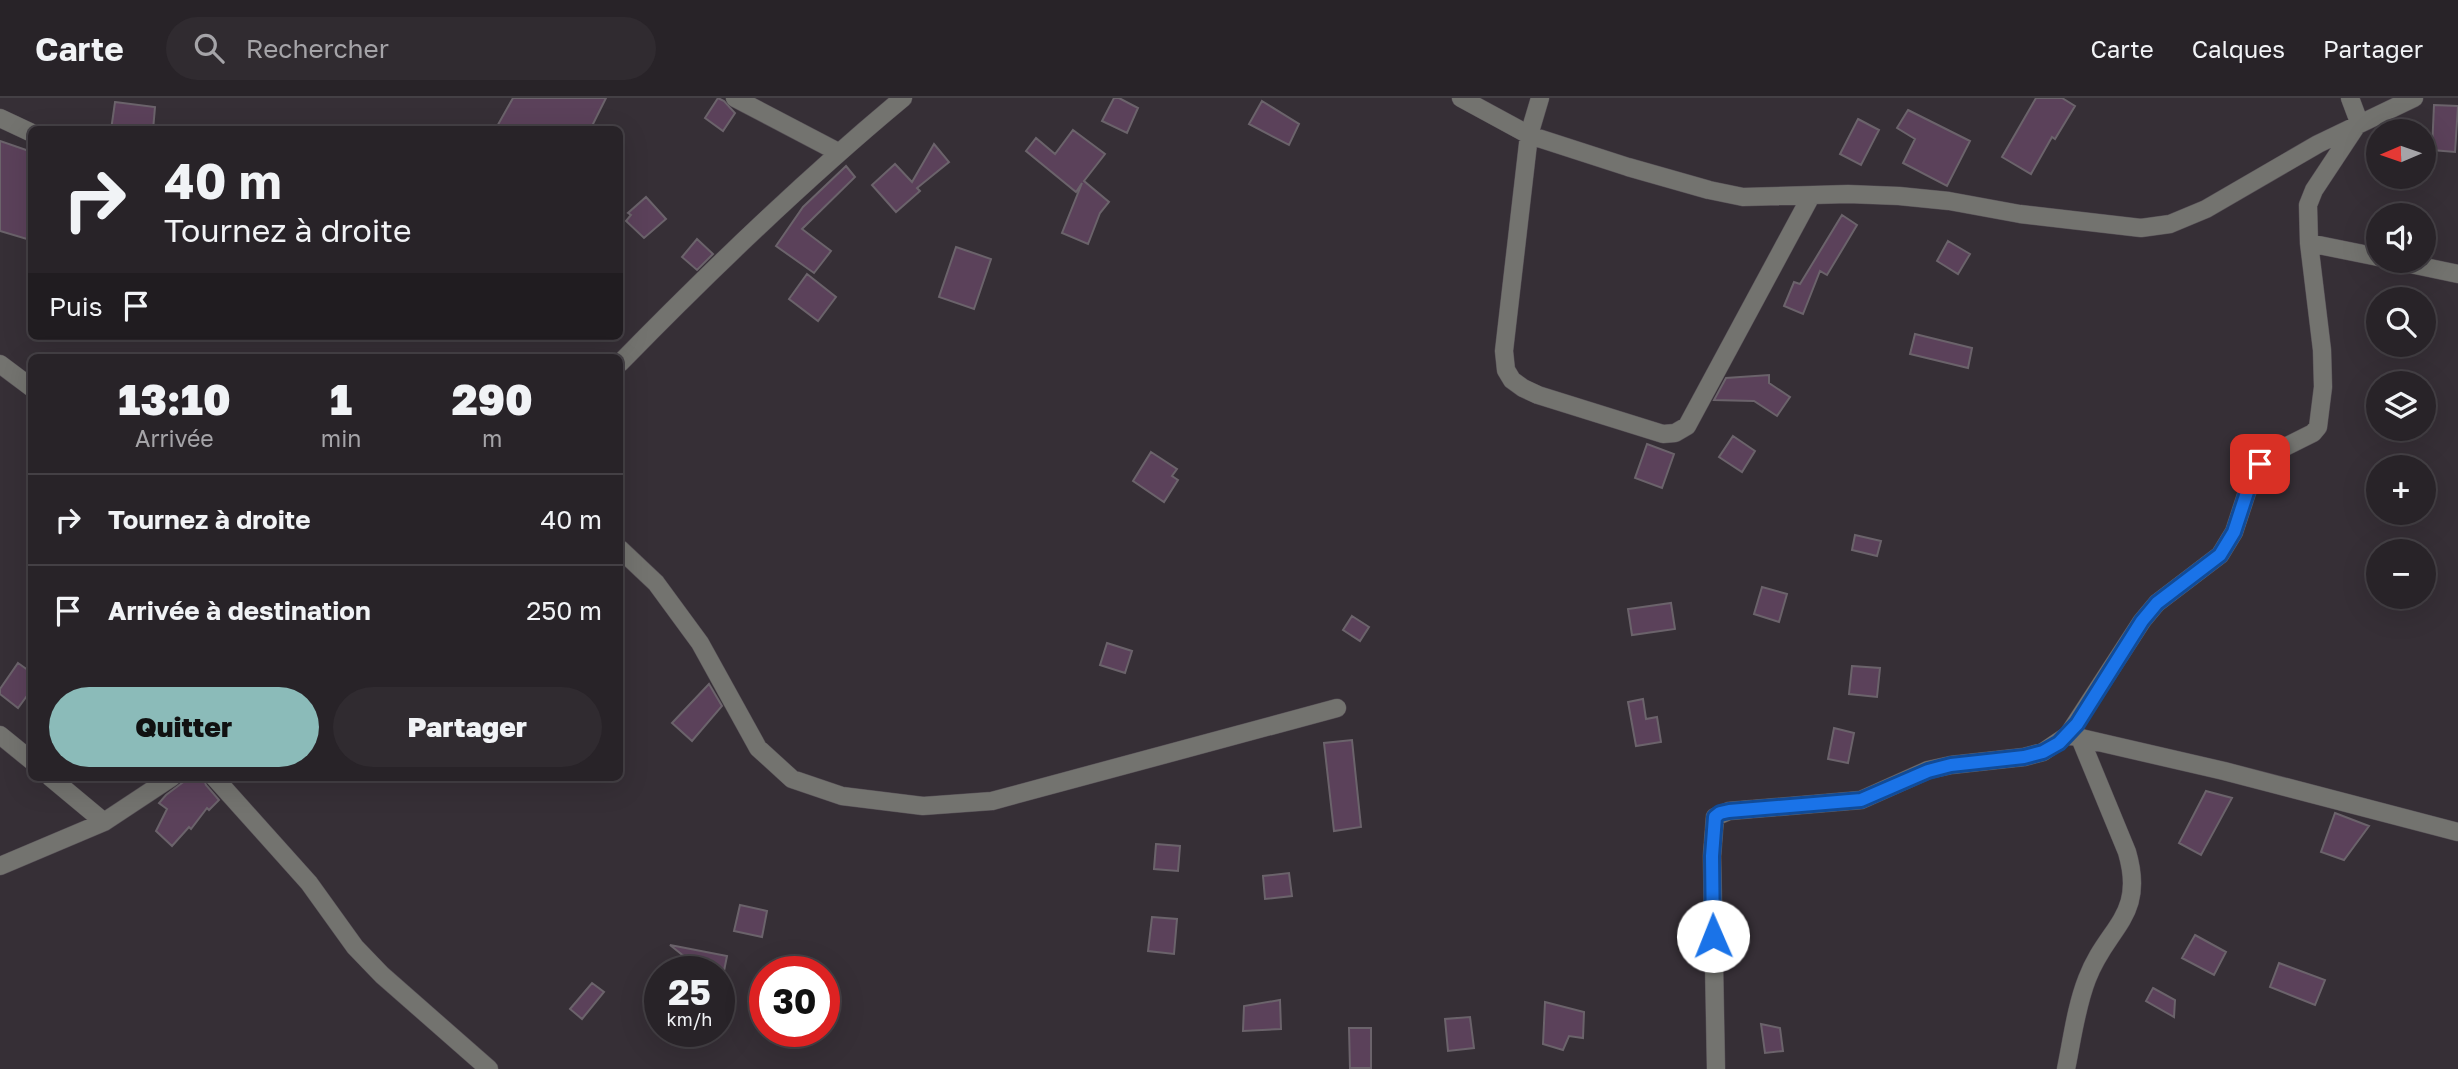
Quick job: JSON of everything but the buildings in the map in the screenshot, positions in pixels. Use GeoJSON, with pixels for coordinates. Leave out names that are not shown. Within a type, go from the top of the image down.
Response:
{"type":"FeatureCollection","features":[{"type":"Feature","properties":{"kind":"street"},"geometry":{"type":"LineString","coordinates":[[735,98],[838,152]]}},
{"type":"Feature","properties":{"kind":"street"},"geometry":{"type":"LineString","coordinates":[[623,360],[838,152],[903,98]]}},
{"type":"Feature","properties":{"kind":"street"},"geometry":{"type":"LineString","coordinates":[[1461,98],[1529,135],[1709,190],[1743,197],[1848,194],[1936,200],[2020,214],[2141,228],[2170,223],[2206,209],[2359,122],[2414,98]]}},
{"type":"Feature","properties":{"kind":"street"},"geometry":{"type":"LineString","coordinates":[[1540,98],[1529,135],[1504,351],[1506,370],[1511,380],[1538,395],[1663,434],[1675,433],[1687,426],[1811,196]]}},
{"type":"Feature","properties":{"kind":"street"},"geometry":{"type":"LineString","coordinates":[[2350,98],[2359,122]]}},
{"type":"Feature","properties":{"kind":"street"},"geometry":{"type":"LineString","coordinates":[[0,118],[28,132]]}},
{"type":"Feature","properties":{"kind":"street"},"geometry":{"type":"LineString","coordinates":[[1716,1069],[1712,856],[1715,817],[1729,811],[1861,800],[1928,771],[1951,765],[2024,757],[2043,752],[2074,737],[2150,612],[2166,596],[2220,555],[2234,532],[2252,477],[2260,464],[2275,452],[2313,433],[2318,427],[2323,387],[2322,350],[2309,243],[2308,205],[2314,190],[2359,122]]}},
{"type":"Feature","properties":{"kind":"street"},"geometry":{"type":"LineString","coordinates":[[2309,243],[2366,255]]}},
{"type":"Feature","properties":{"kind":"street"},"geometry":{"type":"LineString","coordinates":[[2436,269],[2458,274]]}},
{"type":"Feature","properties":{"kind":"street"},"geometry":{"type":"LineString","coordinates":[[0,364],[28,385]]}},
{"type":"Feature","properties":{"kind":"street"},"geometry":{"type":"LineString","coordinates":[[623,552],[656,583],[700,643],[758,748],[793,779],[842,796],[923,806],[992,801],[1337,708]]}},
{"type":"Feature","properties":{"kind":"street"},"geometry":{"type":"LineString","coordinates":[[0,735],[28,758]]}},
{"type":"Feature","properties":{"kind":"street"},"geometry":{"type":"LineString","coordinates":[[2074,737],[2327,796],[2458,832]]}},
{"type":"Feature","properties":{"kind":"street"},"geometry":{"type":"LineString","coordinates":[[2066,1069],[2085,984],[2092,967],[2125,914],[2131,901],[2133,886],[2127,852],[2074,737]]}},
{"type":"Feature","properties":{"kind":"street"},"geometry":{"type":"LineString","coordinates":[[55,781],[104,822]]}},
{"type":"Feature","properties":{"kind":"street"},"geometry":{"type":"LineString","coordinates":[[0,866],[104,822],[166,781]]}},
{"type":"Feature","properties":{"kind":"street"},"geometry":{"type":"LineString","coordinates":[[219,781],[309,883],[355,947],[382,975],[489,1069]]}},
{"type":"Feature","properties":{"kind":"route"},"geometry":{"type":"LineString","coordinates":[[1713,936],[1712,856],[1715,817],[1729,811],[1861,800],[1928,771],[1951,765],[2024,757],[2043,752],[2059,743],[2077,724],[2142,621],[2157,603],[2220,555],[2234,532],[2252,477],[2260,464]]}}]}
